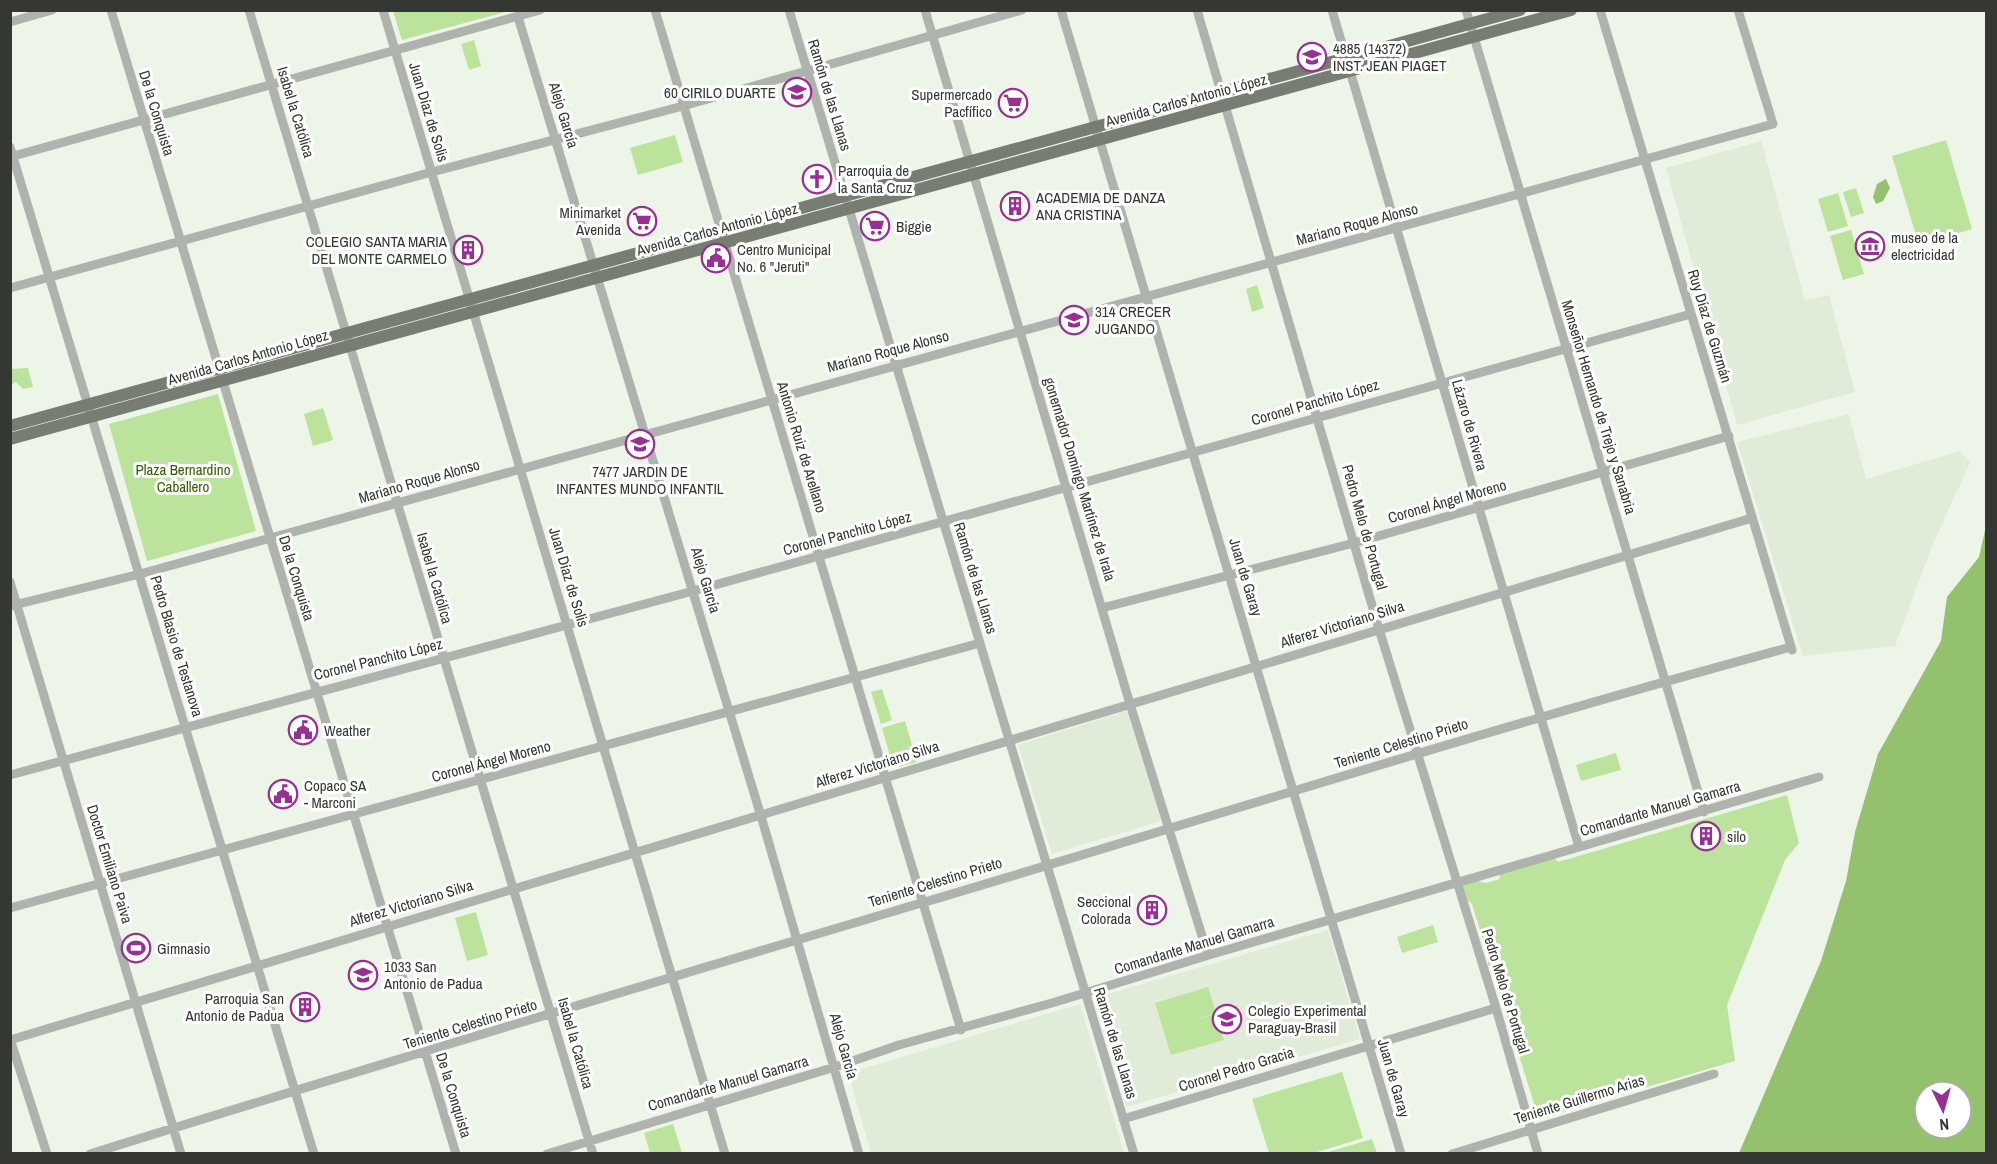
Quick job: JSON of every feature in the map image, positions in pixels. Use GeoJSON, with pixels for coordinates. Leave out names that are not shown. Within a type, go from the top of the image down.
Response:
{"type":"FeatureCollection","features":[{"type":"Feature","properties":{"kind":"main road","name":"Avenida Carlos Antonio López"},"geometry":{"type":"LineString","coordinates":[[597,270],[725,243],[971,161],[1520,10]]}},
{"type":"Feature","properties":{"kind":"main road","name":"Avenida Carlos Antonio López"},"geometry":{"type":"LineString","coordinates":[[10,426],[90,410],[471,305],[597,270],[721,230],[975,174],[1571,10]]}},
{"type":"Feature","properties":{"kind":"main road","name":"Avenida Carlos Antonio López"},"geometry":{"type":"LineString","coordinates":[[10,439],[90,410]]}},
{"type":"Feature","properties":{"kind":"street"},"geometry":{"type":"LineString","coordinates":[[10,22],[52,10]]}},
{"type":"Feature","properties":{"kind":"street","name":"De la Conquista"},"geometry":{"type":"LineString","coordinates":[[111,10],[456,1154]]}},
{"type":"Feature","properties":{"kind":"street","name":"Isabel la Católica"},"geometry":{"type":"LineString","coordinates":[[249,10],[593,1154]]}},
{"type":"Feature","properties":{"kind":"street","name":"Juan Díaz de Solis"},"geometry":{"type":"LineString","coordinates":[[383,10],[725,1154]]}},
{"type":"Feature","properties":{"kind":"street"},"geometry":{"type":"LineString","coordinates":[[11,153],[144,120],[540,10]]}},
{"type":"Feature","properties":{"kind":"street","name":"Antonio Ruiz de Arellano"},"geometry":{"type":"LineString","coordinates":[[655,10],[886,777],[921,903],[961,1030]]}},
{"type":"Feature","properties":{"kind":"street","name":"Ramón de las Llanas"},"geometry":{"type":"LineString","coordinates":[[789,10],[1134,1154]]}},
{"type":"Feature","properties":{"kind":"street","name":"gonernador Domingo Martínez de Irala"},"geometry":{"type":"LineString","coordinates":[[926,10],[1130,704],[1208,955]]}},
{"type":"Feature","properties":{"kind":"street"},"geometry":{"type":"LineString","coordinates":[[10,288],[432,172],[556,141],[1022,10]]}},
{"type":"Feature","properties":{"kind":"street","name":"Juan de Garay"},"geometry":{"type":"LineString","coordinates":[[1061,10],[1401,1154]]}},
{"type":"Feature","properties":{"kind":"street","name":"Pedro Melo de Portugal"},"geometry":{"type":"LineString","coordinates":[[1197,10],[1379,629],[1496,1008],[1538,1154]]}},
{"type":"Feature","properties":{"kind":"street","name":"Lázaro de Rivera"},"geometry":{"type":"LineString","coordinates":[[1332,10],[1579,847]]}},
{"type":"Feature","properties":{"kind":"street","name":"Monseñor Hernando de Trejo y Sanabria"},"geometry":{"type":"LineString","coordinates":[[1466,10],[1565,348],[1605,471],[1626,555],[1704,812]]}},
{"type":"Feature","properties":{"kind":"street","name":"Ruy Díaz de Guzmán"},"geometry":{"type":"LineString","coordinates":[[1600,10],[1791,648]]}},
{"type":"Feature","properties":{"kind":"street","name":"Mariano Roque Alonso"},"geometry":{"type":"LineString","coordinates":[[14,605],[140,574],[1773,124],[1738,10]]}},
{"type":"Feature","properties":{"kind":"street","name":"Alejo García"},"geometry":{"type":"LineString","coordinates":[[518,17],[730,711],[859,1154]]}},
{"type":"Feature","properties":{"kind":"street","name":"Pedro Blasio de Testanova"},"geometry":{"type":"LineString","coordinates":[[11,153],[314,1154]]}},
{"type":"Feature","properties":{"kind":"street","name":"Coronel Panchito López"},"geometry":{"type":"LineString","coordinates":[[10,775],[693,591],[1690,314]]}},
{"type":"Feature","properties":{"kind":"street","name":"Coronel Ángel Moreno"},"geometry":{"type":"LineString","coordinates":[[1102,608],[1229,573],[1354,543],[1729,436]]}},
{"type":"Feature","properties":{"kind":"street","name":"Alferez Victoriano Silva"},"geometry":{"type":"LineString","coordinates":[[11,1040],[1752,518]]}},
{"type":"Feature","properties":{"kind":"street","name":"Doctor Emiliano Paiva"},"geometry":{"type":"LineString","coordinates":[[10,582],[14,605],[63,759],[181,1154]]}},
{"type":"Feature","properties":{"kind":"street","name":"Coronel Ángel Moreno"},"geometry":{"type":"LineString","coordinates":[[10,908],[980,643]]}},
{"type":"Feature","properties":{"kind":"street","name":"Teniente Celestino Prieto"},"geometry":{"type":"LineString","coordinates":[[90,1154],[1292,790],[1418,755],[1540,715],[1791,648]]}},
{"type":"Feature","properties":{"kind":"street","name":"Comandante Manuel Gamarra"},"geometry":{"type":"LineString","coordinates":[[547,1154],[711,1102],[835,1067],[899,1045],[961,1030],[1208,955],[1817,778]]}},
{"type":"Feature","properties":{"kind":"street","name":"Coronel Pedro Gracia"},"geometry":{"type":"LineString","coordinates":[[1123,1119],[1368,1044],[1496,1008]]}},
{"type":"Feature","properties":{"kind":"street"},"geometry":{"type":"LineString","coordinates":[[11,1040],[47,1154]]}},
{"type":"Feature","properties":{"kind":"street","name":"Teniente Guillermo Arias"},"geometry":{"type":"LineString","coordinates":[[1452,1154],[1714,1074]]}},
{"type":"Feature","properties":{"kind":"shaded area"},"geometry":{"type":"Polygon","coordinates":[[[1761,141],[1805,300],[1829,295],[1855,392],[1737,425],[1666,168],[1761,141]]]}},
{"type":"Feature","properties":{"kind":"shaded area"},"geometry":{"type":"Polygon","coordinates":[[[1886,179],[1890,188],[1883,201],[1876,204],[1873,197],[1877,184],[1886,179]]]}},
{"type":"Feature","properties":{"kind":"shaded area"},"geometry":{"type":"Polygon","coordinates":[[[1849,414],[1866,479],[1960,451],[1970,463],[1932,546],[1895,646],[1803,656],[1737,442],[1849,414]]]}},
{"type":"Feature","properties":{"kind":"shaded area"},"geometry":{"type":"Polygon","coordinates":[[[1986,526],[1986,1153],[1739,1153],[1821,961],[1846,881],[1855,832],[1878,754],[1941,641],[1947,597],[1979,557],[1986,526]]]}},
{"type":"Feature","properties":{"kind":"shaded area"},"geometry":{"type":"Polygon","coordinates":[[[1127,711],[1161,821],[1052,854],[1018,745],[1127,711]]]}},
{"type":"Feature","properties":{"kind":"shaded area","name":"Colegio Experimental Paraguay-Brasil"},"geometry":{"type":"Polygon","coordinates":[[[1328,930],[1360,1039],[1126,1107],[1094,998],[1328,930]]]}},
{"type":"Feature","properties":{"kind":"shaded area"},"geometry":{"type":"Polygon","coordinates":[[[1080,1004],[1124,1153],[871,1153],[848,1073],[1080,1004]]]}},
{"type":"Feature","properties":{"kind":"green space"},"geometry":{"type":"Polygon","coordinates":[[[393,10],[509,11],[402,40],[393,10]]]}},
{"type":"Feature","properties":{"kind":"green space"},"geometry":{"type":"Polygon","coordinates":[[[474,40],[481,66],[469,70],[461,44],[474,40]]]}},
{"type":"Feature","properties":{"kind":"green space"},"geometry":{"type":"Polygon","coordinates":[[[675,135],[683,162],[638,175],[630,148],[675,135]]]}},
{"type":"Feature","properties":{"kind":"green space"},"geometry":{"type":"Polygon","coordinates":[[[1946,140],[1972,229],[1919,245],[1892,156],[1946,140]]]}},
{"type":"Feature","properties":{"kind":"green space"},"geometry":{"type":"Polygon","coordinates":[[[1856,188],[1864,213],[1851,217],[1843,192],[1856,188]]]}},
{"type":"Feature","properties":{"kind":"green space"},"geometry":{"type":"Polygon","coordinates":[[[1838,193],[1848,226],[1828,232],[1818,199],[1838,193]]]}},
{"type":"Feature","properties":{"kind":"green space"},"geometry":{"type":"Polygon","coordinates":[[[1851,230],[1864,274],[1843,280],[1830,236],[1851,230]]]}},
{"type":"Feature","properties":{"kind":"green space"},"geometry":{"type":"Polygon","coordinates":[[[469,238],[478,263],[467,266],[459,241],[469,238]]]}},
{"type":"Feature","properties":{"kind":"green space"},"geometry":{"type":"Polygon","coordinates":[[[1257,285],[1264,308],[1252,312],[1246,289],[1257,285]]]}},
{"type":"Feature","properties":{"kind":"green space"},"geometry":{"type":"Polygon","coordinates":[[[28,368],[33,387],[23,389],[16,382],[11,385],[11,369],[28,368]]]}},
{"type":"Feature","properties":{"kind":"green space","name":"Plaza Bernardino Caballero"},"geometry":{"type":"Polygon","coordinates":[[[218,394],[256,531],[147,561],[109,424],[218,394]]]}},
{"type":"Feature","properties":{"kind":"green space"},"geometry":{"type":"Polygon","coordinates":[[[323,408],[333,440],[313,446],[304,414],[323,408]]]}},
{"type":"Feature","properties":{"kind":"green space"},"geometry":{"type":"Polygon","coordinates":[[[882,689],[892,720],[881,724],[871,692],[882,689]]]}},
{"type":"Feature","properties":{"kind":"green space"},"geometry":{"type":"Polygon","coordinates":[[[905,721],[917,762],[898,767],[892,763],[882,728],[905,721]]]}},
{"type":"Feature","properties":{"kind":"green space"},"geometry":{"type":"Polygon","coordinates":[[[1616,753],[1621,770],[1581,781],[1576,765],[1616,753]]]}},
{"type":"Feature","properties":{"kind":"green space"},"geometry":{"type":"Polygon","coordinates":[[[1787,795],[1799,843],[1785,860],[1727,1005],[1735,1061],[1539,1119],[1516,1046],[1512,1042],[1512,1032],[1491,967],[1488,965],[1488,956],[1472,904],[1464,898],[1462,885],[1474,880],[1486,883],[1500,879],[1499,874],[1554,857],[1558,862],[1787,795]]]}},
{"type":"Feature","properties":{"kind":"green space"},"geometry":{"type":"Polygon","coordinates":[[[476,912],[488,955],[467,961],[455,918],[476,912]]]}},
{"type":"Feature","properties":{"kind":"green space"},"geometry":{"type":"Polygon","coordinates":[[[1433,925],[1438,942],[1402,953],[1397,937],[1433,925]]]}},
{"type":"Feature","properties":{"kind":"green space"},"geometry":{"type":"Polygon","coordinates":[[[1208,987],[1216,1013],[1191,1021],[1216,1014],[1224,1040],[1171,1055],[1155,1003],[1208,987]]]}},
{"type":"Feature","properties":{"kind":"green space"},"geometry":{"type":"Polygon","coordinates":[[[1342,1072],[1363,1138],[1314,1153],[1269,1153],[1252,1099],[1342,1072]]]}},
{"type":"Feature","properties":{"kind":"green space"},"geometry":{"type":"Polygon","coordinates":[[[673,1124],[682,1153],[650,1153],[644,1133],[673,1124]]]}},
{"type":"Feature","properties":{"kind":"green space"},"geometry":{"type":"Polygon","coordinates":[[[1372,1139],[1377,1153],[1325,1153],[1372,1139]]]}},
{"type":"Feature","properties":{"kind":"place","name":"4885 (14372) INST. JEAN PIAGET"},"geometry":{"type":"Point","coordinates":[1312,57]}},
{"type":"Feature","properties":{"kind":"place","name":"60 CIRILO DUARTE"},"geometry":{"type":"Point","coordinates":[797,92]}},
{"type":"Feature","properties":{"kind":"place","name":"Supermercado Pacfífico"},"geometry":{"type":"Point","coordinates":[1013,103]}},
{"type":"Feature","properties":{"kind":"place","name":"Parroquia de la Santa Cruz"},"geometry":{"type":"Point","coordinates":[817,179]}},
{"type":"Feature","properties":{"kind":"place","name":"ACADEMIA DE DANZA ANA CRISTINA"},"geometry":{"type":"Point","coordinates":[1015,206]}},
{"type":"Feature","properties":{"kind":"place","name":"Minimarket Avenida"},"geometry":{"type":"Point","coordinates":[642,221]}},
{"type":"Feature","properties":{"kind":"place","name":"Biggie"},"geometry":{"type":"Point","coordinates":[875,226]}},
{"type":"Feature","properties":{"kind":"place","name":"museo de la electricidad"},"geometry":{"type":"Point","coordinates":[1870,246]}},
{"type":"Feature","properties":{"kind":"place","name":"COLEGIO SANTA MARIA DEL MONTE CARMELO"},"geometry":{"type":"Point","coordinates":[468,250]}},
{"type":"Feature","properties":{"kind":"place","name":"Centro Municipal No. 6 \"Jeruti\""},"geometry":{"type":"Point","coordinates":[716,258]}},
{"type":"Feature","properties":{"kind":"place","name":"314 CRECER JUGANDO"},"geometry":{"type":"Point","coordinates":[1074,320]}},
{"type":"Feature","properties":{"kind":"place","name":"7477 JARDIN DE INFANTES MUNDO INFANTIL"},"geometry":{"type":"Point","coordinates":[640,444]}},
{"type":"Feature","properties":{"kind":"place","name":"Weather"},"geometry":{"type":"Point","coordinates":[303,730]}},
{"type":"Feature","properties":{"kind":"place","name":"Copaco SA - Marconi"},"geometry":{"type":"Point","coordinates":[283,794]}},
{"type":"Feature","properties":{"kind":"place","name":"silo"},"geometry":{"type":"Point","coordinates":[1706,836]}},
{"type":"Feature","properties":{"kind":"place","name":"Seccional Colorada"},"geometry":{"type":"Point","coordinates":[1152,910]}},
{"type":"Feature","properties":{"kind":"place","name":"Gimnasio"},"geometry":{"type":"Point","coordinates":[136,948]}},
{"type":"Feature","properties":{"kind":"place","name":"1033 San Antonio de Padua"},"geometry":{"type":"Point","coordinates":[363,975]}},
{"type":"Feature","properties":{"kind":"place","name":"Parroquia San Antonio de Padua"},"geometry":{"type":"Point","coordinates":[305,1007]}},
{"type":"Feature","properties":{"kind":"place","name":"Colegio Experimental Paraguay-Brasil"},"geometry":{"type":"Point","coordinates":[1227,1019]}}]}
